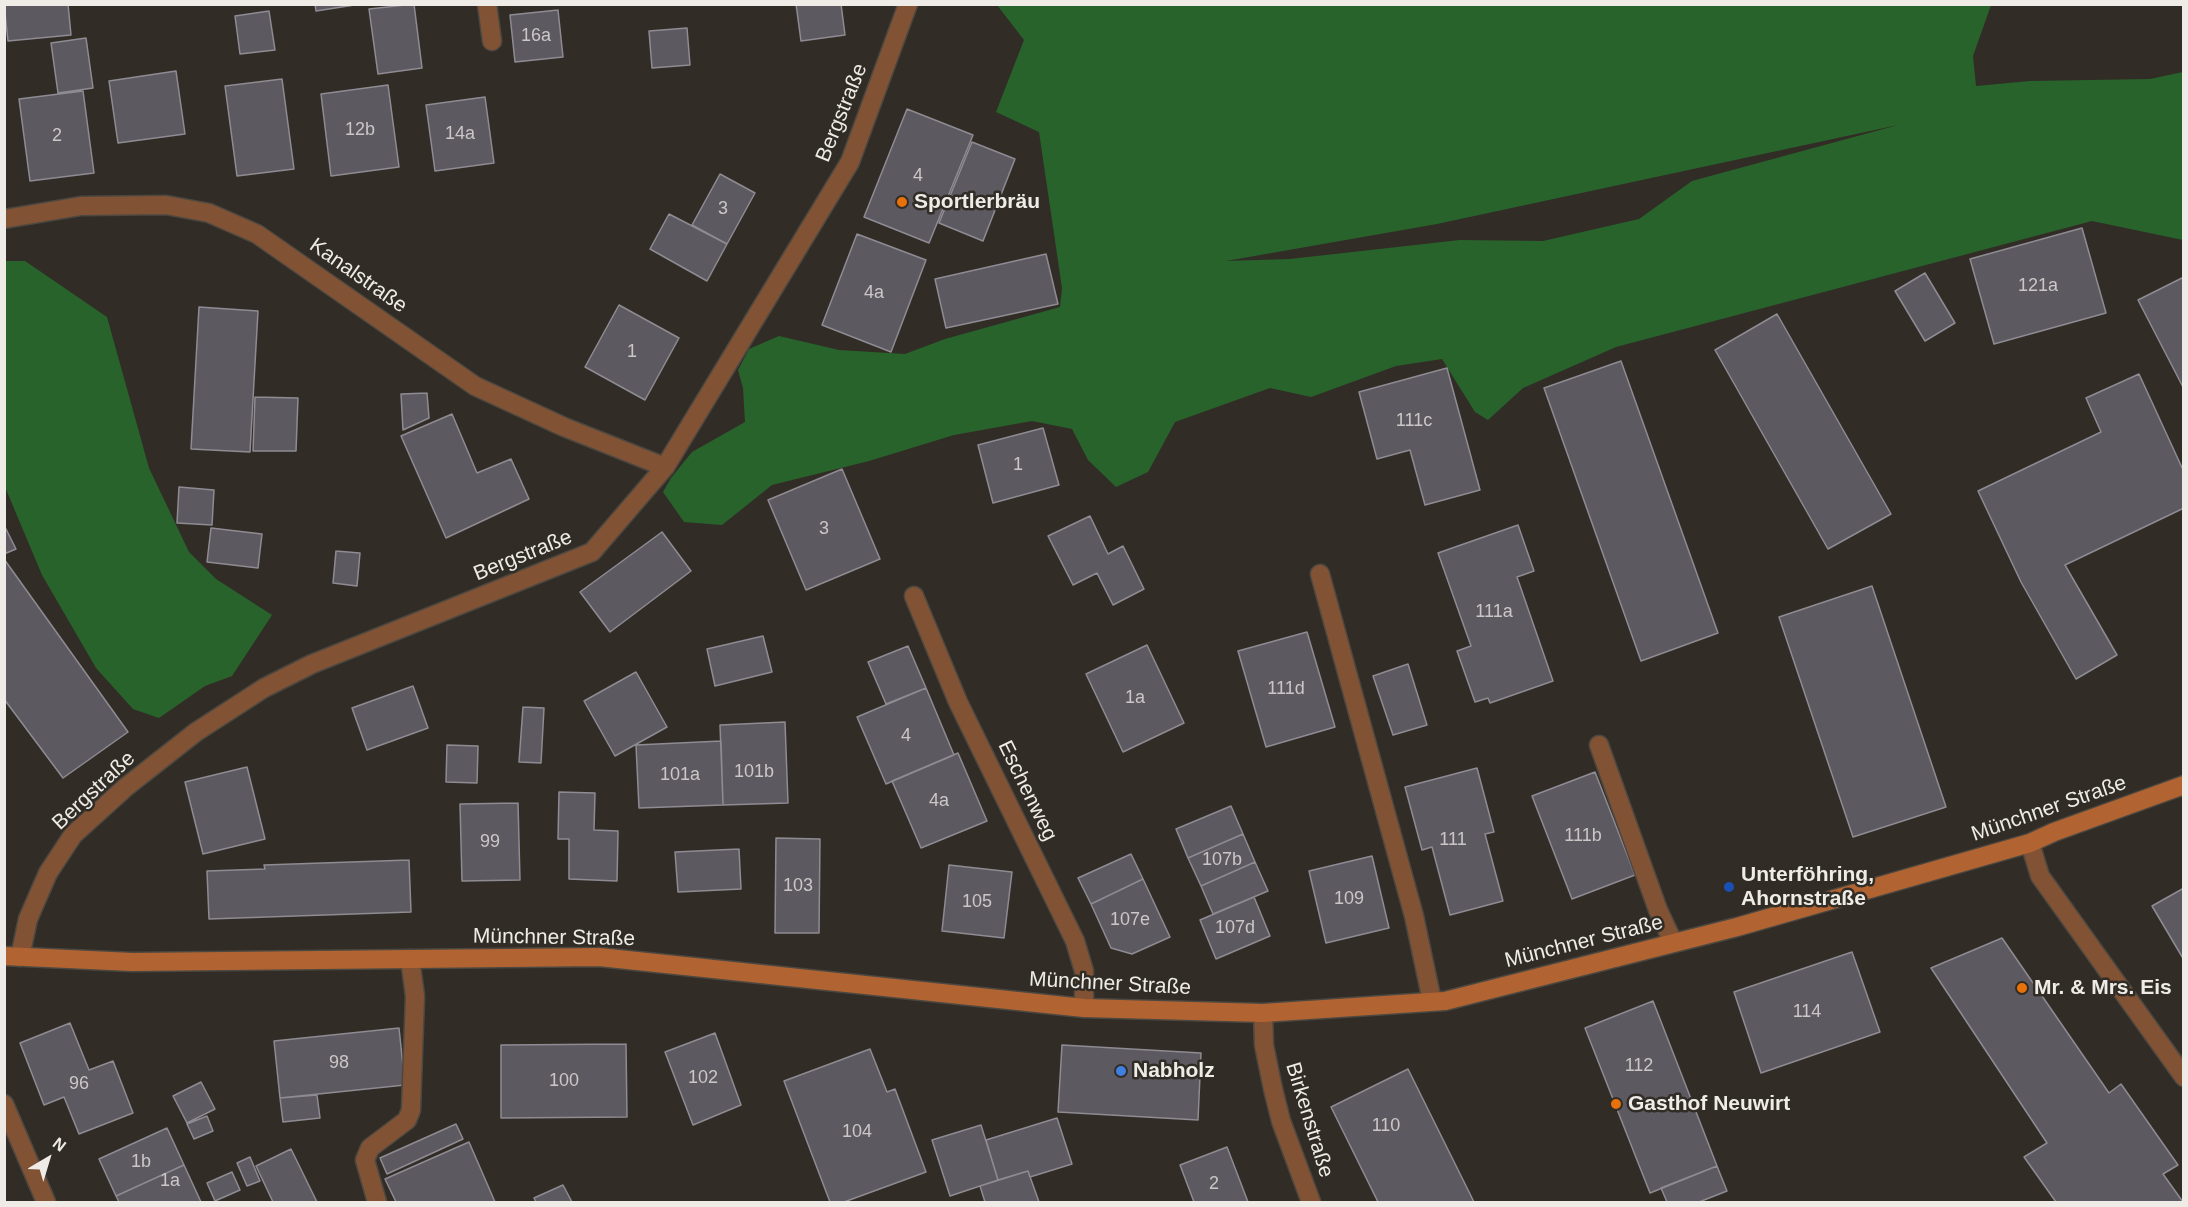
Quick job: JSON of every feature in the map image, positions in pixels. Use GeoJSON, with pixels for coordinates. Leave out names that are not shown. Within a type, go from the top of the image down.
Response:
{"type":"FeatureCollection","features":[{"type":"Feature","properties":{"kind":"main road","name":"Münchner Straße"},"geometry":{"type":"LineString","coordinates":[[12,957],[132,962],[599,957],[1084,1008],[1263,1013],[1445,1001],[1737,927],[2030,843],[2054,832],[2184,785]]}},
{"type":"Feature","properties":{"kind":"street"},"geometry":{"type":"LineString","coordinates":[[487,4],[492,41]]}},
{"type":"Feature","properties":{"kind":"street","name":"Bergstraße"},"geometry":{"type":"LineString","coordinates":[[12,957],[48,873],[74,835],[126,788],[196,732],[264,688],[312,664],[592,552],[665,467],[850,162],[908,4]]}},
{"type":"Feature","properties":{"kind":"street","name":"Kanalstraße"},"geometry":{"type":"LineString","coordinates":[[4,219],[81,206],[166,205],[209,213],[257,234],[476,386],[564,427],[665,467]]}},
{"type":"Feature","properties":{"kind":"street"},"geometry":{"type":"LineString","coordinates":[[1320,574],[1414,916],[1432,1001]]}},
{"type":"Feature","properties":{"kind":"street","name":"Eschenweg"},"geometry":{"type":"LineString","coordinates":[[914,596],[958,702],[1075,941],[1084,971],[1084,1008]]}},
{"type":"Feature","properties":{"kind":"street"},"geometry":{"type":"LineString","coordinates":[[1599,745],[1658,910],[1673,942]]}},
{"type":"Feature","properties":{"kind":"street"},"geometry":{"type":"LineString","coordinates":[[2030,843],[2040,876],[2184,1077]]}},
{"type":"Feature","properties":{"kind":"street"},"geometry":{"type":"LineString","coordinates":[[377,1203],[365,1160],[370,1148],[407,1120],[411,1110],[415,996],[410,959]]}},
{"type":"Feature","properties":{"kind":"street","name":"Birkenstraße"},"geometry":{"type":"LineString","coordinates":[[1263,1013],[1264,1045],[1281,1121],[1311,1203]]}},
{"type":"Feature","properties":{"kind":"street"},"geometry":{"type":"LineString","coordinates":[[4,1104],[46,1203]]}},
{"type":"Feature","properties":{"kind":"green space"},"geometry":{"type":"Polygon","coordinates":[[[997,5],[1991,5],[1973,56],[1976,86],[2030,81],[2150,79],[2183,72],[2183,240],[2092,221],[1616,347],[1523,388],[1488,420],[1475,412],[1442,359],[1396,366],[1311,397],[1270,388],[1175,422],[1148,472],[1116,487],[1088,460],[1072,429],[1032,421],[954,435],[869,461],[772,485],[722,525],[684,522],[663,492],[692,452],[745,422],[743,388],[738,370],[749,349],[779,336],[839,350],[905,354],[945,339],[1060,307],[1062,288],[1039,132],[996,112],[1024,40],[997,5]],[[1898,125],[1437,224],[1226,261],[1290,259],[1460,240],[1543,241],[1639,219],[1692,181],[1898,125]]]}},
{"type":"Feature","properties":{"kind":"green space"},"geometry":{"type":"Polygon","coordinates":[[[4,261],[25,261],[107,317],[149,468],[189,552],[216,579],[272,615],[232,676],[205,686],[159,718],[133,709],[96,668],[42,575],[5,487],[4,261]]]}},
{"type":"Feature","properties":{"kind":"building"},"geometry":{"type":"Polygon","coordinates":[[[4,4],[68,4],[71,35],[8,41],[4,4]]]}},
{"type":"Feature","properties":{"kind":"building"},"geometry":{"type":"Polygon","coordinates":[[[315,4],[361,4],[316,11],[315,4]]]}},
{"type":"Feature","properties":{"kind":"building"},"geometry":{"type":"Polygon","coordinates":[[[414,4],[422,68],[378,74],[369,9],[414,4]]]}},
{"type":"Feature","properties":{"kind":"building"},"geometry":{"type":"Polygon","coordinates":[[[796,4],[841,4],[845,35],[801,41],[796,4]]]}},
{"type":"Feature","properties":{"kind":"building"},"geometry":{"type":"Polygon","coordinates":[[[558,10],[563,57],[515,62],[510,15],[558,10]]]}},
{"type":"Feature","properties":{"kind":"building"},"geometry":{"type":"Polygon","coordinates":[[[269,11],[275,50],[240,54],[235,16],[269,11]]]}},
{"type":"Feature","properties":{"kind":"building"},"geometry":{"type":"Polygon","coordinates":[[[687,28],[690,65],[652,68],[649,31],[687,28]]]}},
{"type":"Feature","properties":{"kind":"building"},"geometry":{"type":"Polygon","coordinates":[[[86,38],[93,88],[58,93],[51,43],[86,38]]]}},
{"type":"Feature","properties":{"kind":"building"},"geometry":{"type":"Polygon","coordinates":[[[176,71],[185,134],[118,143],[109,81],[176,71]]]}},
{"type":"Feature","properties":{"kind":"building"},"geometry":{"type":"Polygon","coordinates":[[[282,79],[294,169],[237,176],[225,86],[282,79]]]}},
{"type":"Feature","properties":{"kind":"building"},"geometry":{"type":"Polygon","coordinates":[[[388,85],[399,167],[331,176],[321,94],[388,85]]]}},
{"type":"Feature","properties":{"kind":"building"},"geometry":{"type":"Polygon","coordinates":[[[83,91],[94,173],[30,181],[19,99],[83,91]]]}},
{"type":"Feature","properties":{"kind":"building"},"geometry":{"type":"Polygon","coordinates":[[[485,97],[494,163],[435,171],[426,105],[485,97]]]}},
{"type":"Feature","properties":{"kind":"building"},"geometry":{"type":"Polygon","coordinates":[[[907,109],[973,135],[929,243],[864,217],[907,109]]]}},
{"type":"Feature","properties":{"kind":"building"},"geometry":{"type":"Polygon","coordinates":[[[972,142],[1015,159],[983,241],[939,223],[972,142]]]}},
{"type":"Feature","properties":{"kind":"building"},"geometry":{"type":"Polygon","coordinates":[[[720,174],[755,193],[727,244],[692,225],[720,174]]]}},
{"type":"Feature","properties":{"kind":"building"},"geometry":{"type":"Polygon","coordinates":[[[669,214],[727,244],[707,281],[650,249],[669,214]]]}},
{"type":"Feature","properties":{"kind":"building"},"geometry":{"type":"Polygon","coordinates":[[[2082,228],[2106,313],[1994,344],[1970,259],[2082,228]]]}},
{"type":"Feature","properties":{"kind":"building"},"geometry":{"type":"Polygon","coordinates":[[[857,234],[926,260],[891,352],[822,325],[857,234]]]}},
{"type":"Feature","properties":{"kind":"building"},"geometry":{"type":"Polygon","coordinates":[[[1046,254],[1058,304],[946,328],[935,279],[1046,254]]]}},
{"type":"Feature","properties":{"kind":"building"},"geometry":{"type":"Polygon","coordinates":[[[1925,273],[1955,323],[1925,341],[1895,291],[1925,273]]]}},
{"type":"Feature","properties":{"kind":"building"},"geometry":{"type":"Polygon","coordinates":[[[2184,277],[2184,389],[2138,300],[2184,277]]]}},
{"type":"Feature","properties":{"kind":"building"},"geometry":{"type":"Polygon","coordinates":[[[619,305],[679,338],[645,400],[585,367],[619,305]]]}},
{"type":"Feature","properties":{"kind":"building"},"geometry":{"type":"Polygon","coordinates":[[[199,307],[258,311],[250,452],[191,449],[199,307]]]}},
{"type":"Feature","properties":{"kind":"building"},"geometry":{"type":"Polygon","coordinates":[[[1777,314],[1891,514],[1828,549],[1715,350],[1777,314]]]}},
{"type":"Feature","properties":{"kind":"building"},"geometry":{"type":"Polygon","coordinates":[[[1621,361],[1718,633],[1641,661],[1544,388],[1621,361]]]}},
{"type":"Feature","properties":{"kind":"building"},"geometry":{"type":"Polygon","coordinates":[[[1447,368],[1480,490],[1425,505],[1410,450],[1377,459],[1359,392],[1447,368]]]}},
{"type":"Feature","properties":{"kind":"building"},"geometry":{"type":"Polygon","coordinates":[[[2139,374],[2184,472],[2184,508],[2065,565],[2117,655],[2076,679],[2021,582],[1978,491],[2101,432],[2086,398],[2139,374]]]}},
{"type":"Feature","properties":{"kind":"building"},"geometry":{"type":"Polygon","coordinates":[[[427,393],[429,418],[403,430],[401,394],[427,393]]]}},
{"type":"Feature","properties":{"kind":"building"},"geometry":{"type":"Polygon","coordinates":[[[255,397],[298,398],[296,451],[253,451],[255,397]]]}},
{"type":"Feature","properties":{"kind":"building"},"geometry":{"type":"Polygon","coordinates":[[[452,414],[477,473],[511,459],[529,499],[446,538],[401,436],[452,414]]]}},
{"type":"Feature","properties":{"kind":"building"},"geometry":{"type":"Polygon","coordinates":[[[1043,428],[1059,485],[993,503],[978,445],[1043,428]]]}},
{"type":"Feature","properties":{"kind":"building"},"geometry":{"type":"Polygon","coordinates":[[[842,469],[880,559],[806,590],[768,500],[842,469]]]}},
{"type":"Feature","properties":{"kind":"building"},"geometry":{"type":"Polygon","coordinates":[[[179,487],[214,490],[212,525],[177,523],[179,487]]]}},
{"type":"Feature","properties":{"kind":"building"},"geometry":{"type":"Polygon","coordinates":[[[1090,516],[1108,554],[1123,546],[1144,589],[1113,605],[1097,573],[1073,585],[1048,536],[1090,516]]]}},
{"type":"Feature","properties":{"kind":"building"},"geometry":{"type":"Polygon","coordinates":[[[4,525],[16,549],[4,554],[4,525]]]}},
{"type":"Feature","properties":{"kind":"building"},"geometry":{"type":"Polygon","coordinates":[[[1518,525],[1534,571],[1517,577],[1553,681],[1490,703],[1488,698],[1475,702],[1457,651],[1471,646],[1438,553],[1518,525]]]}},
{"type":"Feature","properties":{"kind":"building"},"geometry":{"type":"Polygon","coordinates":[[[211,528],[262,534],[258,568],[207,562],[211,528]]]}},
{"type":"Feature","properties":{"kind":"building"},"geometry":{"type":"Polygon","coordinates":[[[662,532],[691,571],[610,632],[580,592],[662,532]]]}},
{"type":"Feature","properties":{"kind":"building"},"geometry":{"type":"Polygon","coordinates":[[[336,551],[360,553],[357,586],[333,583],[336,551]]]}},
{"type":"Feature","properties":{"kind":"building"},"geometry":{"type":"Polygon","coordinates":[[[4,559],[128,732],[63,778],[4,699],[4,559]]]}},
{"type":"Feature","properties":{"kind":"building"},"geometry":{"type":"Polygon","coordinates":[[[1872,586],[1946,807],[1853,837],[1779,617],[1872,586]]]}},
{"type":"Feature","properties":{"kind":"building"},"geometry":{"type":"Polygon","coordinates":[[[1307,632],[1335,727],[1266,747],[1238,651],[1307,632]]]}},
{"type":"Feature","properties":{"kind":"building"},"geometry":{"type":"Polygon","coordinates":[[[763,636],[772,672],[715,686],[707,649],[763,636]]]}},
{"type":"Feature","properties":{"kind":"building"},"geometry":{"type":"Polygon","coordinates":[[[1147,645],[1184,723],[1123,752],[1086,674],[1147,645]]]}},
{"type":"Feature","properties":{"kind":"building"},"geometry":{"type":"Polygon","coordinates":[[[908,646],[926,688],[886,704],[868,662],[908,646]]]}},
{"type":"Feature","properties":{"kind":"building"},"geometry":{"type":"Polygon","coordinates":[[[1408,664],[1427,725],[1393,735],[1373,676],[1408,664]]]}},
{"type":"Feature","properties":{"kind":"building"},"geometry":{"type":"Polygon","coordinates":[[[636,672],[667,727],[615,756],[584,701],[636,672]]]}},
{"type":"Feature","properties":{"kind":"building"},"geometry":{"type":"Polygon","coordinates":[[[413,686],[428,728],[367,750],[352,708],[413,686]]]}},
{"type":"Feature","properties":{"kind":"building"},"geometry":{"type":"Polygon","coordinates":[[[926,688],[954,755],[886,784],[857,717],[926,688]]]}},
{"type":"Feature","properties":{"kind":"building"},"geometry":{"type":"Polygon","coordinates":[[[523,707],[544,708],[541,763],[519,762],[523,707]]]}},
{"type":"Feature","properties":{"kind":"building"},"geometry":{"type":"Polygon","coordinates":[[[785,722],[788,803],[723,805],[720,725],[785,722]]]}},
{"type":"Feature","properties":{"kind":"building"},"geometry":{"type":"Polygon","coordinates":[[[721,741],[723,805],[639,808],[636,745],[721,741]]]}},
{"type":"Feature","properties":{"kind":"building"},"geometry":{"type":"Polygon","coordinates":[[[447,745],[478,746],[477,783],[446,782],[447,745]]]}},
{"type":"Feature","properties":{"kind":"building"},"geometry":{"type":"Polygon","coordinates":[[[958,753],[987,821],[921,848],[892,781],[958,753]]]}},
{"type":"Feature","properties":{"kind":"building"},"geometry":{"type":"Polygon","coordinates":[[[247,767],[265,839],[203,854],[185,782],[247,767]]]}},
{"type":"Feature","properties":{"kind":"building"},"geometry":{"type":"Polygon","coordinates":[[[1477,768],[1494,832],[1485,834],[1503,901],[1450,915],[1432,847],[1422,850],[1405,787],[1477,768]]]}},
{"type":"Feature","properties":{"kind":"building"},"geometry":{"type":"Polygon","coordinates":[[[1595,772],[1635,875],[1572,899],[1532,796],[1595,772]]]}},
{"type":"Feature","properties":{"kind":"building"},"geometry":{"type":"Polygon","coordinates":[[[559,792],[595,793],[594,830],[618,831],[617,881],[569,879],[569,839],[558,839],[559,792]]]}},
{"type":"Feature","properties":{"kind":"building"},"geometry":{"type":"Polygon","coordinates":[[[518,803],[520,880],[462,881],[460,804],[518,803]]]}},
{"type":"Feature","properties":{"kind":"building"},"geometry":{"type":"Polygon","coordinates":[[[1231,806],[1243,834],[1188,858],[1176,829],[1231,806]]]}},
{"type":"Feature","properties":{"kind":"building"},"geometry":{"type":"Polygon","coordinates":[[[1243,834],[1255,862],[1201,886],[1188,858],[1243,834]]]}},
{"type":"Feature","properties":{"kind":"building"},"geometry":{"type":"Polygon","coordinates":[[[776,838],[820,839],[819,933],[775,933],[776,838]]]}},
{"type":"Feature","properties":{"kind":"building"},"geometry":{"type":"Polygon","coordinates":[[[739,849],[741,889],[678,892],[675,852],[739,849]]]}},
{"type":"Feature","properties":{"kind":"building"},"geometry":{"type":"Polygon","coordinates":[[[1131,854],[1143,879],[1091,904],[1078,878],[1131,854]]]}},
{"type":"Feature","properties":{"kind":"building"},"geometry":{"type":"Polygon","coordinates":[[[1372,856],[1389,928],[1326,943],[1309,871],[1372,856]]]}},
{"type":"Feature","properties":{"kind":"building"},"geometry":{"type":"Polygon","coordinates":[[[409,860],[411,912],[209,919],[207,871],[265,869],[264,865],[409,860]]]}},
{"type":"Feature","properties":{"kind":"building"},"geometry":{"type":"Polygon","coordinates":[[[1255,862],[1268,891],[1213,914],[1201,886],[1255,862]]]}},
{"type":"Feature","properties":{"kind":"building"},"geometry":{"type":"Polygon","coordinates":[[[949,865],[1012,872],[1004,938],[942,931],[949,865]]]}},
{"type":"Feature","properties":{"kind":"building"},"geometry":{"type":"Polygon","coordinates":[[[1143,879],[1170,937],[1132,954],[1111,948],[1091,904],[1143,879]]]}},
{"type":"Feature","properties":{"kind":"building"},"geometry":{"type":"Polygon","coordinates":[[[2184,888],[2184,960],[2152,906],[2184,888]]]}},
{"type":"Feature","properties":{"kind":"building"},"geometry":{"type":"Polygon","coordinates":[[[1254,897],[1270,936],[1216,959],[1200,920],[1254,897]]]}},
{"type":"Feature","properties":{"kind":"building"},"geometry":{"type":"Polygon","coordinates":[[[2002,938],[2109,1093],[2121,1084],[2178,1165],[2163,1174],[2183,1202],[2056,1202],[2024,1157],[2047,1143],[1931,968],[2002,938]]]}},
{"type":"Feature","properties":{"kind":"building"},"geometry":{"type":"Polygon","coordinates":[[[1852,952],[1880,1032],[1761,1073],[1734,992],[1852,952]]]}},
{"type":"Feature","properties":{"kind":"building"},"geometry":{"type":"Polygon","coordinates":[[[1653,1001],[1717,1166],[1650,1193],[1585,1028],[1653,1001]]]}},
{"type":"Feature","properties":{"kind":"building"},"geometry":{"type":"Polygon","coordinates":[[[70,1023],[89,1070],[113,1061],[133,1113],[79,1134],[64,1097],[44,1105],[20,1043],[70,1023]]]}},
{"type":"Feature","properties":{"kind":"building"},"geometry":{"type":"Polygon","coordinates":[[[399,1028],[405,1085],[280,1098],[274,1041],[399,1028]]]}},
{"type":"Feature","properties":{"kind":"building"},"geometry":{"type":"Polygon","coordinates":[[[715,1033],[741,1105],[693,1125],[665,1052],[715,1033]]]}},
{"type":"Feature","properties":{"kind":"building"},"geometry":{"type":"Polygon","coordinates":[[[626,1044],[627,1117],[501,1118],[501,1045],[626,1044]]]}},
{"type":"Feature","properties":{"kind":"building"},"geometry":{"type":"Polygon","coordinates":[[[1062,1045],[1201,1053],[1198,1120],[1058,1112],[1062,1045]]]}},
{"type":"Feature","properties":{"kind":"building"},"geometry":{"type":"Polygon","coordinates":[[[870,1049],[887,1092],[895,1089],[926,1172],[844,1202],[830,1202],[784,1081],[870,1049]]]}},
{"type":"Feature","properties":{"kind":"building"},"geometry":{"type":"Polygon","coordinates":[[[1408,1069],[1474,1202],[1378,1202],[1331,1107],[1408,1069]]]}},
{"type":"Feature","properties":{"kind":"building"},"geometry":{"type":"Polygon","coordinates":[[[201,1082],[215,1109],[187,1123],[173,1096],[201,1082]]]}},
{"type":"Feature","properties":{"kind":"building"},"geometry":{"type":"Polygon","coordinates":[[[317,1095],[320,1118],[283,1122],[280,1098],[317,1095]]]}},
{"type":"Feature","properties":{"kind":"building"},"geometry":{"type":"Polygon","coordinates":[[[207,1116],[213,1131],[194,1139],[187,1124],[207,1116]]]}},
{"type":"Feature","properties":{"kind":"building"},"geometry":{"type":"Polygon","coordinates":[[[1057,1118],[1072,1164],[1030,1177],[1028,1171],[998,1180],[986,1140],[1057,1118]]]}},
{"type":"Feature","properties":{"kind":"building"},"geometry":{"type":"Polygon","coordinates":[[[456,1124],[463,1139],[387,1174],[380,1158],[456,1124]]]}},
{"type":"Feature","properties":{"kind":"building"},"geometry":{"type":"Polygon","coordinates":[[[981,1125],[998,1180],[950,1196],[932,1140],[981,1125]]]}},
{"type":"Feature","properties":{"kind":"building"},"geometry":{"type":"Polygon","coordinates":[[[167,1128],[184,1165],[116,1196],[99,1159],[167,1128]]]}},
{"type":"Feature","properties":{"kind":"building"},"geometry":{"type":"Polygon","coordinates":[[[469,1142],[495,1202],[396,1202],[385,1179],[469,1142]]]}},
{"type":"Feature","properties":{"kind":"building"},"geometry":{"type":"Polygon","coordinates":[[[1227,1147],[1248,1202],[1194,1202],[1180,1165],[1227,1147]]]}},
{"type":"Feature","properties":{"kind":"building"},"geometry":{"type":"Polygon","coordinates":[[[291,1149],[317,1202],[273,1202],[256,1166],[291,1149]]]}},
{"type":"Feature","properties":{"kind":"building"},"geometry":{"type":"Polygon","coordinates":[[[250,1157],[260,1181],[247,1186],[237,1163],[250,1157]]]}},
{"type":"Feature","properties":{"kind":"building"},"geometry":{"type":"Polygon","coordinates":[[[184,1165],[201,1202],[119,1202],[116,1196],[184,1165]]]}},
{"type":"Feature","properties":{"kind":"building"},"geometry":{"type":"Polygon","coordinates":[[[1717,1166],[1727,1191],[1699,1202],[1667,1202],[1661,1188],[1717,1166]]]}},
{"type":"Feature","properties":{"kind":"building"},"geometry":{"type":"Polygon","coordinates":[[[1028,1171],[1039,1202],[985,1202],[980,1186],[1028,1171]]]}},
{"type":"Feature","properties":{"kind":"building"},"geometry":{"type":"Polygon","coordinates":[[[232,1172],[240,1190],[215,1201],[207,1183],[232,1172]]]}},
{"type":"Feature","properties":{"kind":"building"},"geometry":{"type":"Polygon","coordinates":[[[563,1185],[572,1202],[536,1202],[534,1198],[563,1185]]]}},
{"type":"Feature","properties":{"kind":"place","name":"Sportlerbräu"},"geometry":{"type":"Point","coordinates":[902,202]}},
{"type":"Feature","properties":{"kind":"place","name":"Unterföhring, Ahornstraße"},"geometry":{"type":"Point","coordinates":[1729,887]}},
{"type":"Feature","properties":{"kind":"place","name":"Mr. & Mrs. Eis"},"geometry":{"type":"Point","coordinates":[2022,988]}},
{"type":"Feature","properties":{"kind":"place","name":"Nabholz"},"geometry":{"type":"Point","coordinates":[1121,1071]}},
{"type":"Feature","properties":{"kind":"place","name":"Gasthof Neuwirt"},"geometry":{"type":"Point","coordinates":[1616,1104]}}]}
